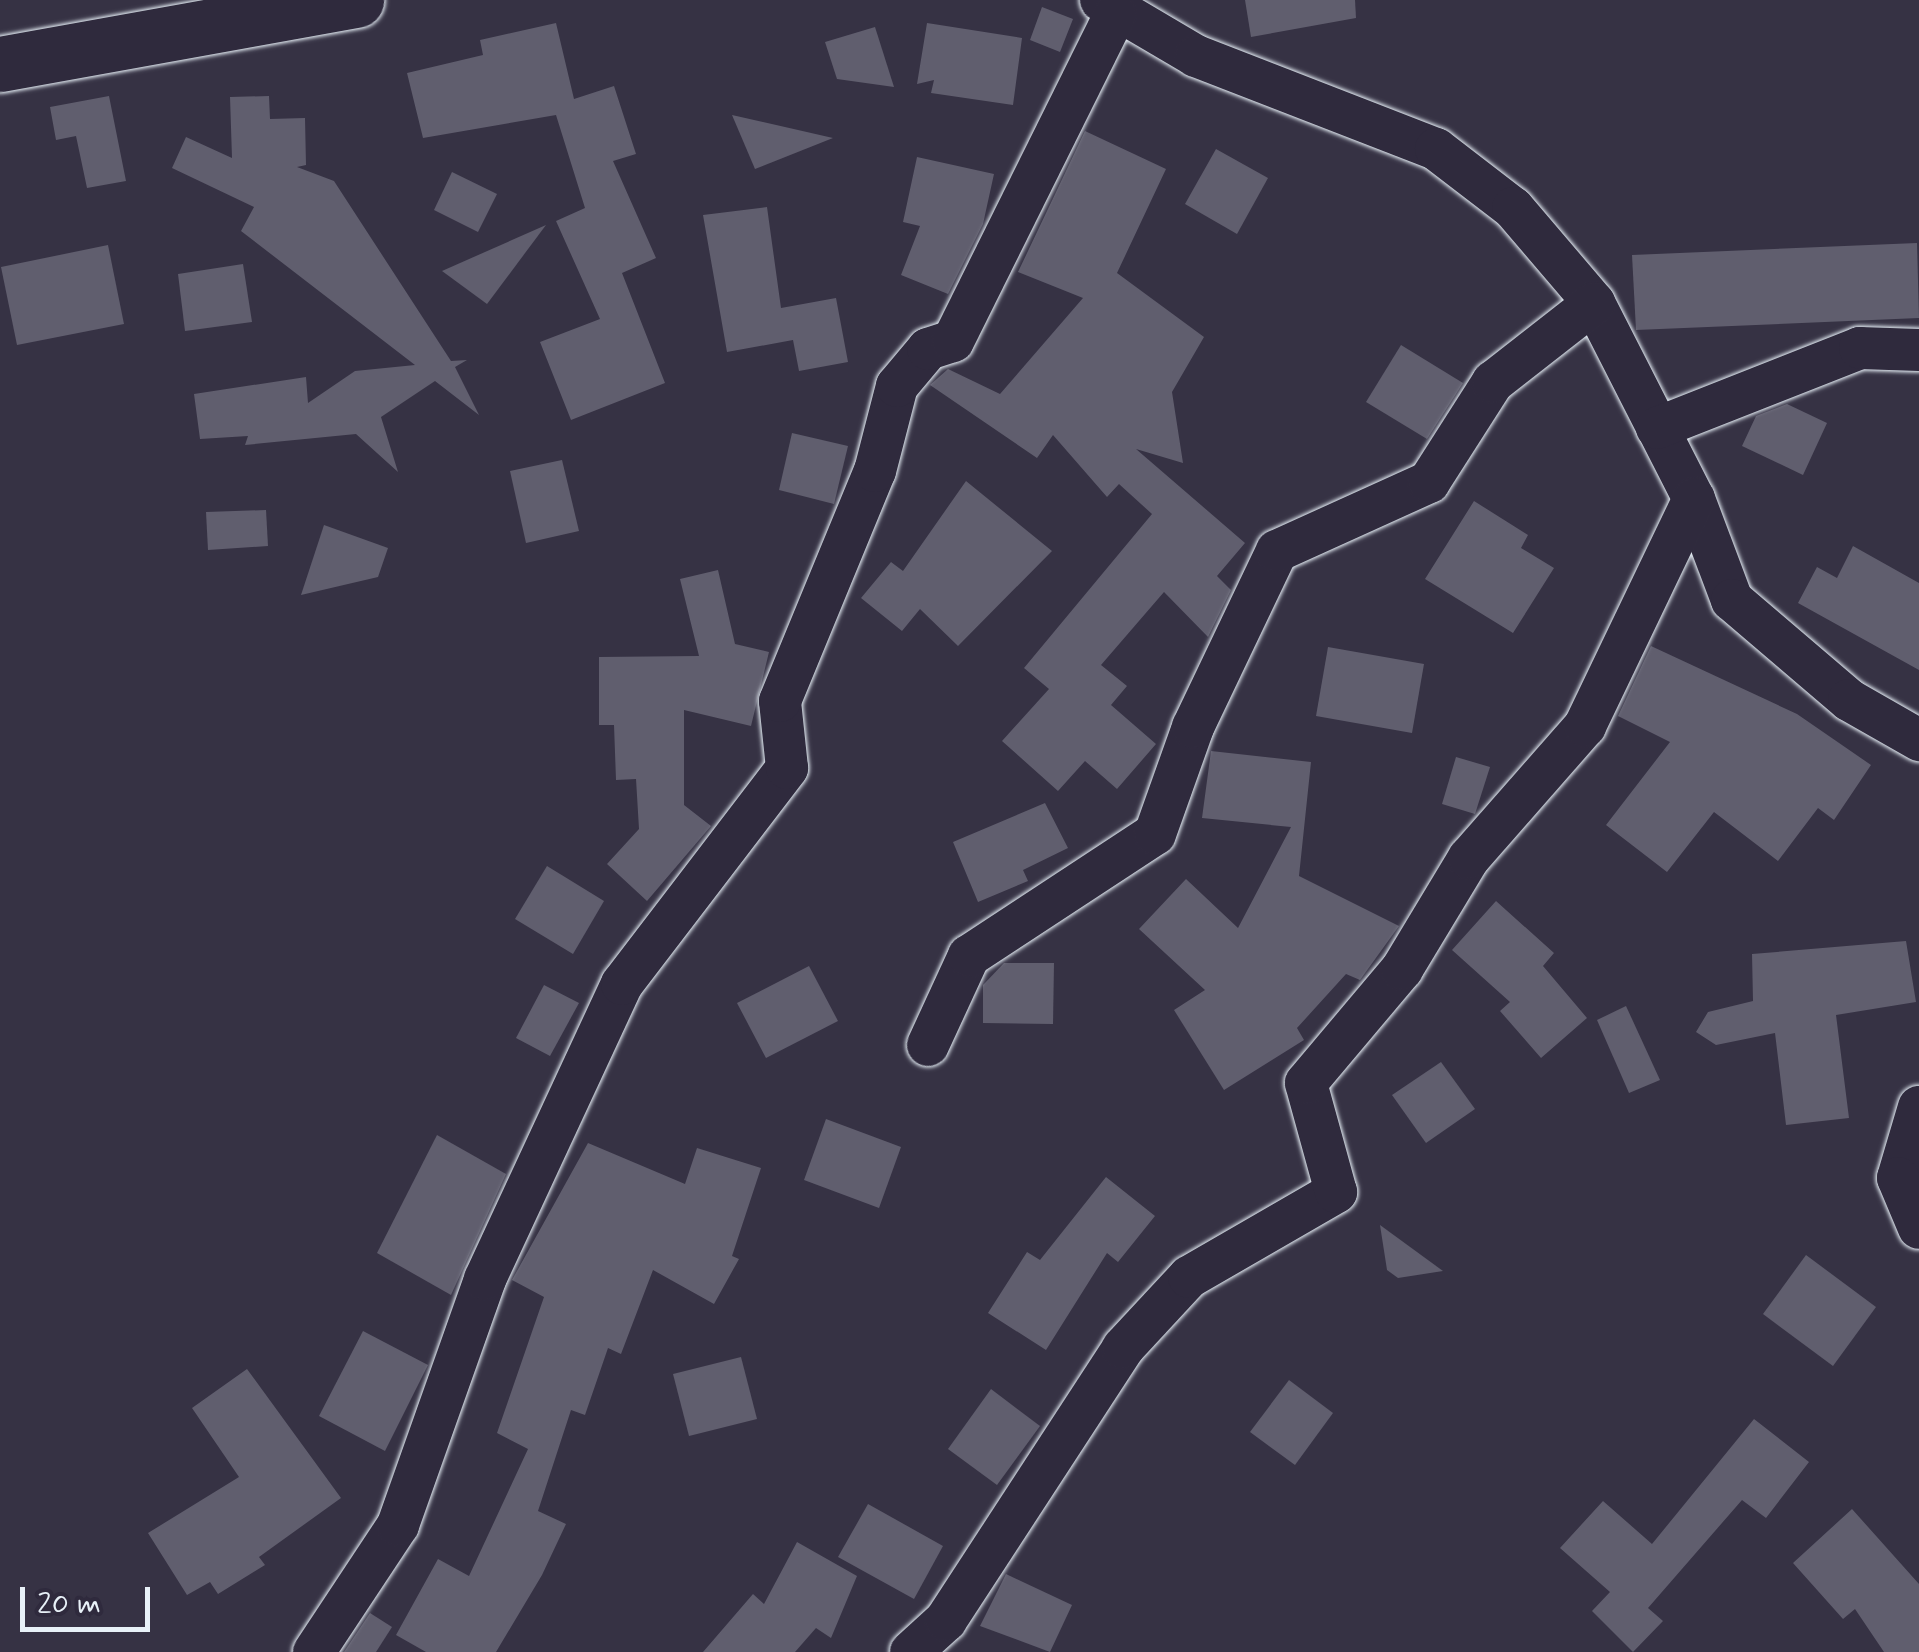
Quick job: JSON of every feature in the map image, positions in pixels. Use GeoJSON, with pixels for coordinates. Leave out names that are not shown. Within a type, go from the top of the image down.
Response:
{"type":"FeatureCollection","features":[{"type":"Feature","properties":{"kind":"highway"},"geometry":{"type":"LineString","coordinates":[[0,64],[356,0]]}},
{"type":"Feature","properties":{"kind":"street"},"geometry":{"type":"LineString","coordinates":[[314,1652],[398,1525],[485,1279],[622,984],[787,768],[780,701],[874,471],[897,386],[928,350],[953,341],[1108,7],[1196,56],[1436,149],[1513,208],[1594,303],[1694,499],[1732,600],[1849,700],[1919,740]]}},
{"type":"Feature","properties":{"kind":"street"},"geometry":{"type":"LineString","coordinates":[[928,1045],[969,956],[1155,834],[1192,726],[1277,551],[1429,482],[1493,382],[1594,303]]}},
{"type":"Feature","properties":{"kind":"street"},"geometry":{"type":"LineString","coordinates":[[1658,428],[1860,348],[1919,350]]}},
{"type":"Feature","properties":{"kind":"street"},"geometry":{"type":"LineString","coordinates":[[911,1652],[946,1620],[1123,1348],[1189,1277],[1336,1192],[1306,1083],[1402,969],[1469,858],[1585,726],[1694,499]]}},
{"type":"Feature","properties":{"kind":"street"},"geometry":{"type":"LineString","coordinates":[[1919,1107],[1898,1178],[1919,1228]]}},
{"type":"Feature","properties":{"kind":"building"},"geometry":{"type":"Polygon","coordinates":[[[1245,0],[1355,0],[1356,18],[1251,37],[1245,0]]]}},
{"type":"Feature","properties":{"kind":"building"},"geometry":{"type":"Polygon","coordinates":[[[1042,7],[1073,19],[1060,52],[1030,40],[1042,7]]]}},
{"type":"Feature","properties":{"kind":"building"},"geometry":{"type":"Polygon","coordinates":[[[556,23],[574,99],[614,86],[636,154],[613,161],[656,258],[622,273],[665,383],[571,420],[540,342],[600,319],[556,221],[585,208],[556,115],[423,138],[407,73],[483,55],[480,40],[556,23]]]}},
{"type":"Feature","properties":{"kind":"building"},"geometry":{"type":"Polygon","coordinates":[[[927,23],[1022,38],[1013,105],[931,93],[934,80],[917,84],[927,23]]]}},
{"type":"Feature","properties":{"kind":"building"},"geometry":{"type":"Polygon","coordinates":[[[875,27],[894,87],[837,79],[825,42],[875,27]]]}},
{"type":"Feature","properties":{"kind":"building"},"geometry":{"type":"Polygon","coordinates":[[[109,96],[126,181],[87,188],[76,136],[56,140],[50,107],[109,96]]]}},
{"type":"Feature","properties":{"kind":"building"},"geometry":{"type":"Polygon","coordinates":[[[269,96],[270,119],[305,118],[306,165],[297,167],[334,181],[451,361],[467,360],[455,367],[479,415],[435,381],[381,417],[398,472],[356,434],[245,445],[248,436],[200,439],[194,394],[306,377],[308,403],[355,371],[415,365],[241,231],[254,207],[172,168],[186,137],[232,158],[230,97],[269,96]]]}},
{"type":"Feature","properties":{"kind":"building"},"geometry":{"type":"Polygon","coordinates":[[[732,115],[833,138],[755,169],[732,115]]]}},
{"type":"Feature","properties":{"kind":"building"},"geometry":{"type":"Polygon","coordinates":[[[1085,131],[1166,169],[1117,273],[1204,337],[1172,392],[1183,463],[1136,449],[1245,543],[1217,576],[1231,590],[1208,637],[1164,592],[1101,665],[1127,686],[1111,705],[1156,744],[1117,789],[1085,761],[1058,791],[1002,741],[1049,689],[1024,668],[1152,514],[1119,484],[1107,497],[1053,435],[1037,458],[930,385],[948,369],[1000,394],[1083,298],[1018,272],[1085,131]]]}},
{"type":"Feature","properties":{"kind":"building"},"geometry":{"type":"Polygon","coordinates":[[[1216,149],[1268,178],[1237,234],[1185,204],[1216,149]]]}},
{"type":"Feature","properties":{"kind":"building"},"geometry":{"type":"Polygon","coordinates":[[[917,157],[994,174],[983,224],[948,294],[901,275],[920,226],[903,222],[917,157]]]}},
{"type":"Feature","properties":{"kind":"building"},"geometry":{"type":"Polygon","coordinates":[[[452,172],[497,194],[478,232],[434,210],[452,172]]]}},
{"type":"Feature","properties":{"kind":"building"},"geometry":{"type":"Polygon","coordinates":[[[767,207],[781,308],[836,298],[848,362],[799,371],[793,340],[727,352],[703,215],[767,207]]]}},
{"type":"Feature","properties":{"kind":"building"},"geometry":{"type":"Polygon","coordinates":[[[546,225],[487,304],[442,271],[546,225]]]}},
{"type":"Feature","properties":{"kind":"building"},"geometry":{"type":"Polygon","coordinates":[[[1917,243],[1919,318],[1636,330],[1632,255],[1917,243]]]}},
{"type":"Feature","properties":{"kind":"building"},"geometry":{"type":"Polygon","coordinates":[[[108,245],[124,324],[17,345],[1,267],[108,245]]]}},
{"type":"Feature","properties":{"kind":"building"},"geometry":{"type":"Polygon","coordinates":[[[243,264],[252,322],[185,331],[178,274],[243,264]]]}},
{"type":"Feature","properties":{"kind":"building"},"geometry":{"type":"Polygon","coordinates":[[[1401,345],[1463,383],[1427,439],[1366,402],[1401,345]]]}},
{"type":"Feature","properties":{"kind":"building"},"geometry":{"type":"Polygon","coordinates":[[[1787,404],[1827,423],[1803,475],[1742,446],[1756,416],[1787,404]]]}},
{"type":"Feature","properties":{"kind":"building"},"geometry":{"type":"Polygon","coordinates":[[[792,433],[848,446],[834,504],[779,490],[792,433]]]}},
{"type":"Feature","properties":{"kind":"building"},"geometry":{"type":"Polygon","coordinates":[[[562,460],[579,531],[526,543],[510,471],[562,460]]]}},
{"type":"Feature","properties":{"kind":"building"},"geometry":{"type":"Polygon","coordinates":[[[966,481],[1052,551],[958,646],[920,609],[902,631],[861,598],[891,562],[903,571],[966,481]]]}},
{"type":"Feature","properties":{"kind":"building"},"geometry":{"type":"Polygon","coordinates":[[[1474,501],[1528,535],[1521,548],[1554,568],[1513,633],[1425,579],[1474,501]]]}},
{"type":"Feature","properties":{"kind":"building"},"geometry":{"type":"Polygon","coordinates":[[[266,510],[268,546],[208,550],[206,512],[266,510]]]}},
{"type":"Feature","properties":{"kind":"building"},"geometry":{"type":"Polygon","coordinates":[[[324,525],[388,548],[378,577],[301,595],[324,525]]]}},
{"type":"Feature","properties":{"kind":"building"},"geometry":{"type":"Polygon","coordinates":[[[1853,546],[1919,583],[1919,670],[1798,603],[1817,567],[1837,578],[1853,546]]]}},
{"type":"Feature","properties":{"kind":"building"},"geometry":{"type":"Polygon","coordinates":[[[718,570],[735,644],[769,652],[751,726],[684,710],[684,805],[711,826],[647,901],[607,864],[639,829],[636,779],[616,780],[614,725],[599,725],[599,657],[699,656],[680,579],[718,570]]]}},
{"type":"Feature","properties":{"kind":"building"},"geometry":{"type":"Polygon","coordinates":[[[1651,646],[1797,714],[1871,765],[1834,820],[1818,808],[1778,861],[1714,812],[1667,872],[1606,825],[1670,742],[1618,716],[1651,646]]]}},
{"type":"Feature","properties":{"kind":"building"},"geometry":{"type":"Polygon","coordinates":[[[1328,647],[1424,664],[1412,733],[1316,716],[1328,647]]]}},
{"type":"Feature","properties":{"kind":"building"},"geometry":{"type":"Polygon","coordinates":[[[1211,751],[1311,762],[1299,876],[1399,926],[1360,980],[1346,974],[1297,1028],[1304,1040],[1224,1090],[1174,1010],[1205,990],[1139,929],[1186,879],[1238,928],[1291,827],[1202,818],[1211,751]]]}},
{"type":"Feature","properties":{"kind":"building"},"geometry":{"type":"Polygon","coordinates":[[[1456,757],[1490,767],[1475,814],[1442,804],[1456,757]]]}},
{"type":"Feature","properties":{"kind":"building"},"geometry":{"type":"Polygon","coordinates":[[[1045,803],[1068,848],[1023,870],[1028,881],[978,902],[953,842],[1045,803]]]}},
{"type":"Feature","properties":{"kind":"building"},"geometry":{"type":"Polygon","coordinates":[[[547,866],[604,901],[573,954],[515,919],[547,866]]]}},
{"type":"Feature","properties":{"kind":"building"},"geometry":{"type":"Polygon","coordinates":[[[1496,901],[1554,953],[1543,966],[1587,1018],[1541,1058],[1500,1011],[1510,1002],[1452,950],[1496,901]]]}},
{"type":"Feature","properties":{"kind":"building"},"geometry":{"type":"Polygon","coordinates":[[[1906,941],[1916,1002],[1836,1015],[1849,1118],[1786,1125],[1775,1033],[1716,1045],[1696,1032],[1708,1012],[1753,1001],[1752,954],[1906,941]]]}},
{"type":"Feature","properties":{"kind":"building"},"geometry":{"type":"Polygon","coordinates":[[[1004,963],[1054,963],[1053,1024],[983,1023],[983,985],[1004,963]]]}},
{"type":"Feature","properties":{"kind":"building"},"geometry":{"type":"Polygon","coordinates":[[[809,966],[838,1021],[766,1058],[737,1003],[809,966]]]}},
{"type":"Feature","properties":{"kind":"building"},"geometry":{"type":"Polygon","coordinates":[[[544,985],[579,1003],[550,1056],[516,1038],[544,985]]]}},
{"type":"Feature","properties":{"kind":"building"},"geometry":{"type":"Polygon","coordinates":[[[1626,1006],[1660,1080],[1629,1093],[1597,1020],[1626,1006]]]}},
{"type":"Feature","properties":{"kind":"building"},"geometry":{"type":"Polygon","coordinates":[[[1441,1062],[1475,1109],[1426,1143],[1392,1095],[1441,1062]]]}},
{"type":"Feature","properties":{"kind":"building"},"geometry":{"type":"Polygon","coordinates":[[[826,1119],[901,1147],[879,1208],[804,1180],[826,1119]]]}},
{"type":"Feature","properties":{"kind":"building"},"geometry":{"type":"Polygon","coordinates":[[[437,1135],[506,1174],[451,1295],[377,1253],[437,1135]]]}},
{"type":"Feature","properties":{"kind":"building"},"geometry":{"type":"Polygon","coordinates":[[[588,1143],[685,1184],[697,1148],[761,1168],[732,1256],[739,1259],[714,1304],[653,1270],[621,1354],[608,1348],[585,1415],[571,1410],[538,1511],[566,1524],[542,1575],[496,1652],[426,1652],[396,1635],[438,1559],[469,1576],[528,1449],[497,1433],[544,1297],[512,1280],[588,1143]]]}},
{"type":"Feature","properties":{"kind":"building"},"geometry":{"type":"Polygon","coordinates":[[[1106,1177],[1155,1216],[1118,1262],[1107,1253],[1046,1350],[988,1313],[1027,1252],[1040,1260],[1106,1177]]]}},
{"type":"Feature","properties":{"kind":"building"},"geometry":{"type":"Polygon","coordinates":[[[1380,1225],[1443,1271],[1398,1278],[1387,1270],[1380,1225]]]}},
{"type":"Feature","properties":{"kind":"building"},"geometry":{"type":"Polygon","coordinates":[[[1806,1255],[1876,1307],[1833,1366],[1763,1314],[1806,1255]]]}},
{"type":"Feature","properties":{"kind":"building"},"geometry":{"type":"Polygon","coordinates":[[[363,1331],[428,1365],[385,1451],[319,1416],[363,1331]]]}},
{"type":"Feature","properties":{"kind":"building"},"geometry":{"type":"Polygon","coordinates":[[[741,1357],[757,1419],[689,1436],[673,1374],[741,1357]]]}},
{"type":"Feature","properties":{"kind":"building"},"geometry":{"type":"Polygon","coordinates":[[[247,1369],[341,1498],[259,1557],[265,1565],[218,1594],[210,1582],[187,1595],[148,1533],[239,1477],[192,1408],[247,1369]]]}},
{"type":"Feature","properties":{"kind":"building"},"geometry":{"type":"Polygon","coordinates":[[[1289,1380],[1333,1413],[1295,1465],[1250,1432],[1289,1380]]]}},
{"type":"Feature","properties":{"kind":"building"},"geometry":{"type":"Polygon","coordinates":[[[991,1389],[1040,1426],[997,1485],[948,1449],[991,1389]]]}},
{"type":"Feature","properties":{"kind":"building"},"geometry":{"type":"Polygon","coordinates":[[[1754,1419],[1809,1462],[1766,1518],[1742,1500],[1648,1608],[1663,1621],[1633,1652],[1592,1611],[1610,1592],[1560,1548],[1603,1501],[1652,1544],[1754,1419]]]}},
{"type":"Feature","properties":{"kind":"building"},"geometry":{"type":"Polygon","coordinates":[[[868,1504],[943,1546],[914,1599],[838,1557],[868,1504]]]}},
{"type":"Feature","properties":{"kind":"building"},"geometry":{"type":"Polygon","coordinates":[[[1852,1509],[1919,1584],[1919,1652],[1884,1652],[1855,1609],[1843,1619],[1793,1563],[1852,1509]]]}},
{"type":"Feature","properties":{"kind":"building"},"geometry":{"type":"Polygon","coordinates":[[[797,1542],[857,1576],[831,1638],[816,1628],[795,1652],[703,1652],[753,1594],[764,1604],[797,1542]]]}},
{"type":"Feature","properties":{"kind":"building"},"geometry":{"type":"Polygon","coordinates":[[[1006,1574],[1072,1605],[1050,1652],[980,1626],[1006,1574]]]}},
{"type":"Feature","properties":{"kind":"building"},"geometry":{"type":"Polygon","coordinates":[[[370,1613],[392,1627],[376,1652],[344,1652],[370,1613]]]}}]}
